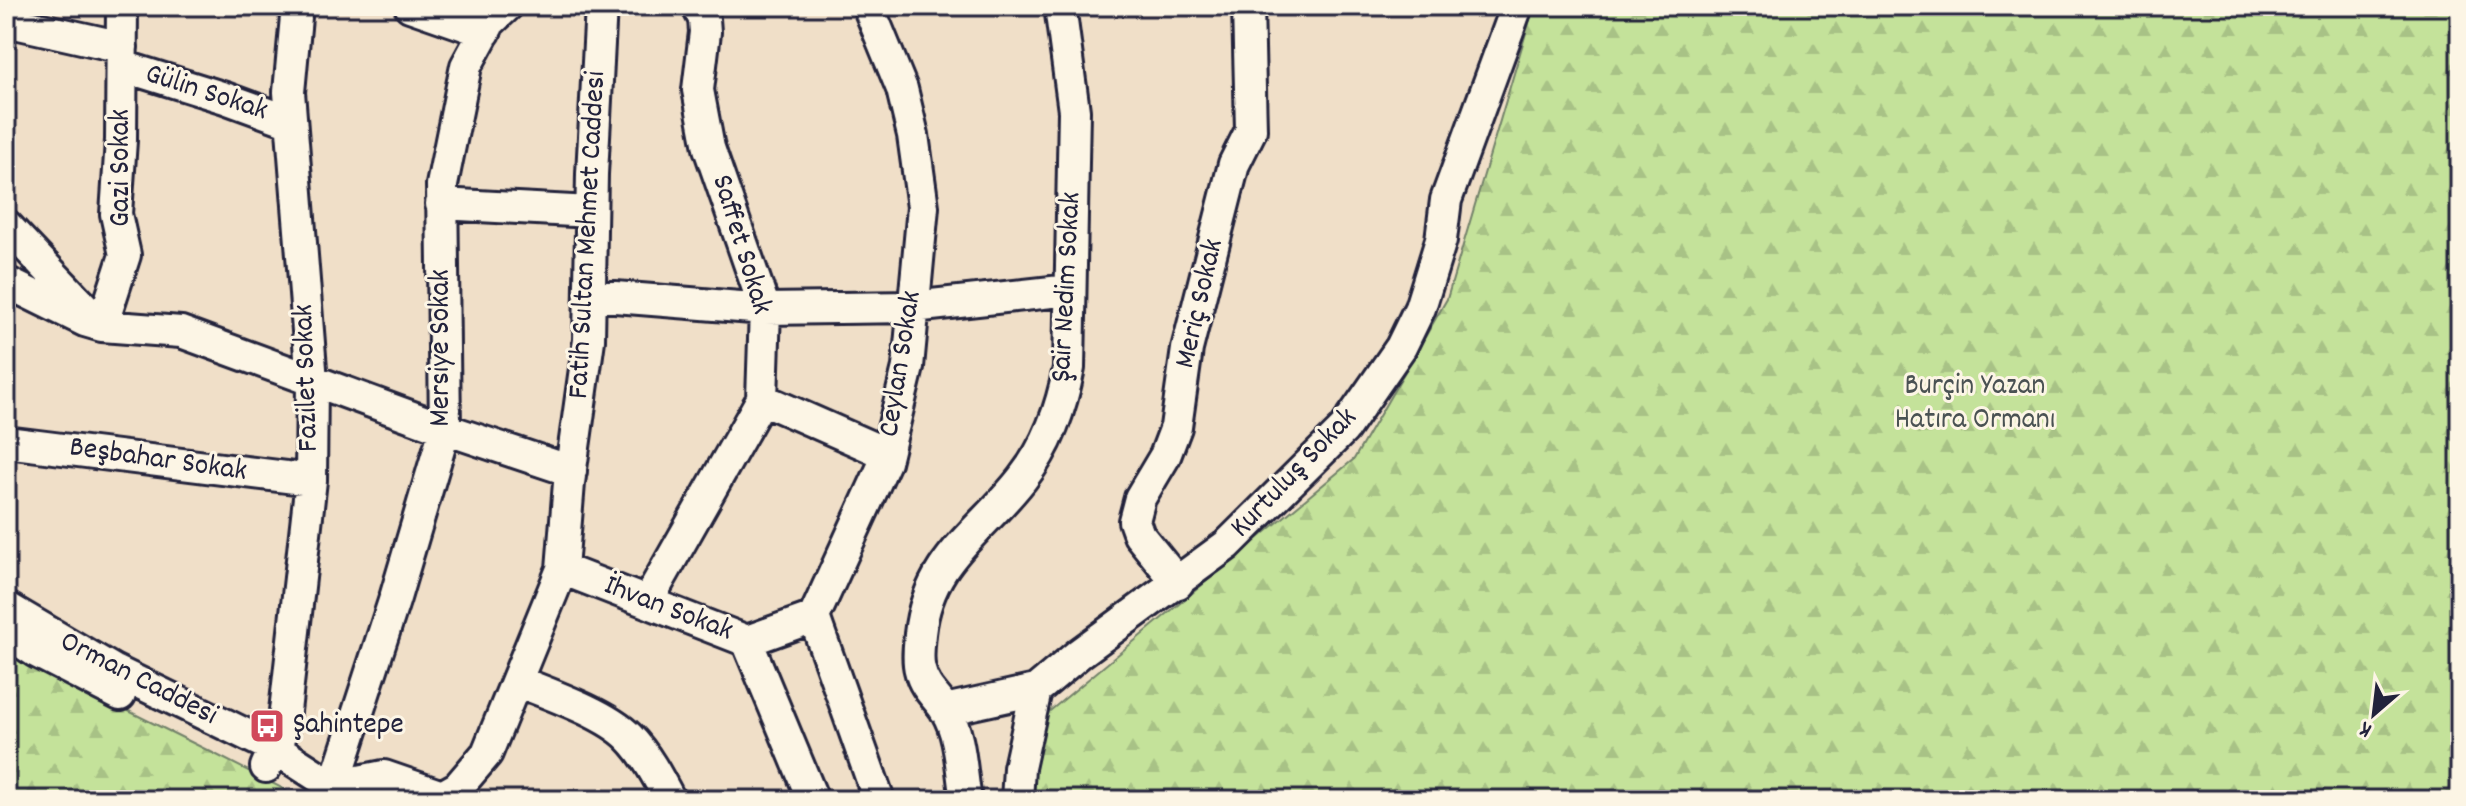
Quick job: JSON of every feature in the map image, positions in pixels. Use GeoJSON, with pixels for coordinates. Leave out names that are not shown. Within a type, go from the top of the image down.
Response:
{"type":"FeatureCollection","features":[{"type":"Feature","properties":{"kind":"street","name":"Gazi Sokak"},"geometry":{"type":"LineString","coordinates":[[102,326],[125,255],[116,214],[122,6]]}},
{"type":"Feature","properties":{"kind":"street","name":"Fazilet Sokak"},"geometry":{"type":"LineString","coordinates":[[270,757],[283,729],[311,480],[312,381],[289,92],[297,6]]}},
{"type":"Feature","properties":{"kind":"street"},"geometry":{"type":"LineString","coordinates":[[410,6],[485,32]]}},
{"type":"Feature","properties":{"kind":"street","name":"Mersiye Sokak"},"geometry":{"type":"LineString","coordinates":[[334,796],[445,429],[442,185],[466,66],[490,22],[507,6]]}},
{"type":"Feature","properties":{"kind":"street","name":"Fatih Sultan Mehmet Caddesi"},"geometry":{"type":"LineString","coordinates":[[334,796],[384,776],[442,796],[458,787],[487,753],[562,569],[571,471],[589,340],[591,212],[601,6]]}},
{"type":"Feature","properties":{"kind":"street","name":"Saffet Sokak"},"geometry":{"type":"LineString","coordinates":[[647,602],[762,399],[765,309],[709,148],[698,90],[705,32],[704,19],[697,6]]}},
{"type":"Feature","properties":{"kind":"street","name":"Ceylan Sokak"},"geometry":{"type":"LineString","coordinates":[[814,617],[887,454],[908,367],[923,207],[913,135],[902,89],[868,6]]}},
{"type":"Feature","properties":{"kind":"street","name":"Şair Nedim Sokak"},"geometry":{"type":"LineString","coordinates":[[966,800],[955,731],[919,670],[923,609],[941,570],[960,544],[1023,478],[1047,439],[1062,405],[1069,368],[1074,111],[1060,6]]}},
{"type":"Feature","properties":{"kind":"street","name":"Meriç Sokak"},"geometry":{"type":"LineString","coordinates":[[1178,583],[1139,535],[1134,521],[1140,498],[1165,456],[1176,427],[1187,349],[1234,164],[1251,130],[1248,6]]}},
{"type":"Feature","properties":{"kind":"street","name":"Kurtuluş Sokak"},"geometry":{"type":"LineString","coordinates":[[945,710],[1036,690],[1080,653],[1227,545],[1344,429],[1401,347],[1420,308],[1441,240],[1446,200],[1517,6]]}},
{"type":"Feature","properties":{"kind":"street","name":"Gülin Sokak"},"geometry":{"type":"LineString","coordinates":[[6,21],[122,57],[291,122]]}},
{"type":"Feature","properties":{"kind":"street"},"geometry":{"type":"LineString","coordinates":[[441,204],[591,212]]}},
{"type":"Feature","properties":{"kind":"street"},"geometry":{"type":"LineString","coordinates":[[6,225],[102,326]]}},
{"type":"Feature","properties":{"kind":"street"},"geometry":{"type":"LineString","coordinates":[[6,282],[85,321],[102,326],[181,332],[445,429],[571,471]]}},
{"type":"Feature","properties":{"kind":"street"},"geometry":{"type":"LineString","coordinates":[[590,295],[765,309],[913,307],[1070,290]]}},
{"type":"Feature","properties":{"kind":"street"},"geometry":{"type":"LineString","coordinates":[[762,399],[887,454]]}},
{"type":"Feature","properties":{"kind":"street","name":"Beşbahar Sokak"},"geometry":{"type":"LineString","coordinates":[[6,442],[311,480]]}},
{"type":"Feature","properties":{"kind":"street","name":"İhvan Sokak"},"geometry":{"type":"LineString","coordinates":[[562,569],[747,641],[813,800]]}},
{"type":"Feature","properties":{"kind":"street","name":"Orman Caddesi"},"geometry":{"type":"LineString","coordinates":[[6,607],[334,796]]}},
{"type":"Feature","properties":{"kind":"street"},"geometry":{"type":"LineString","coordinates":[[747,641],[814,617],[879,800]]}},
{"type":"Feature","properties":{"kind":"street","name":"Orman Caddesi"},"geometry":{"type":"LineString","coordinates":[[6,632],[36,652],[88,679],[270,757]]}},
{"type":"Feature","properties":{"kind":"street"},"geometry":{"type":"LineString","coordinates":[[517,681],[585,709],[628,736],[670,800]]}},
{"type":"Feature","properties":{"kind":"street"},"geometry":{"type":"LineString","coordinates":[[1017,800],[1019,768],[1036,690]]}},
{"type":"Feature","properties":{"kind":"green space","name":"Burçin Yazan Hatıra Ormanı"},"geometry":{"type":"Polygon","coordinates":[[[1534,6],[2460,6],[2460,800],[1028,800],[1045,715],[1354,459],[1447,299],[1534,6]]]}},
{"type":"Feature","properties":{"kind":"green space"},"geometry":{"type":"Polygon","coordinates":[[[6,650],[282,788],[299,800],[6,800],[6,650]]]}},
{"type":"Feature","properties":{"kind":"place","name":"Şahintepe"},"geometry":{"type":"Point","coordinates":[267,726]}}]}
